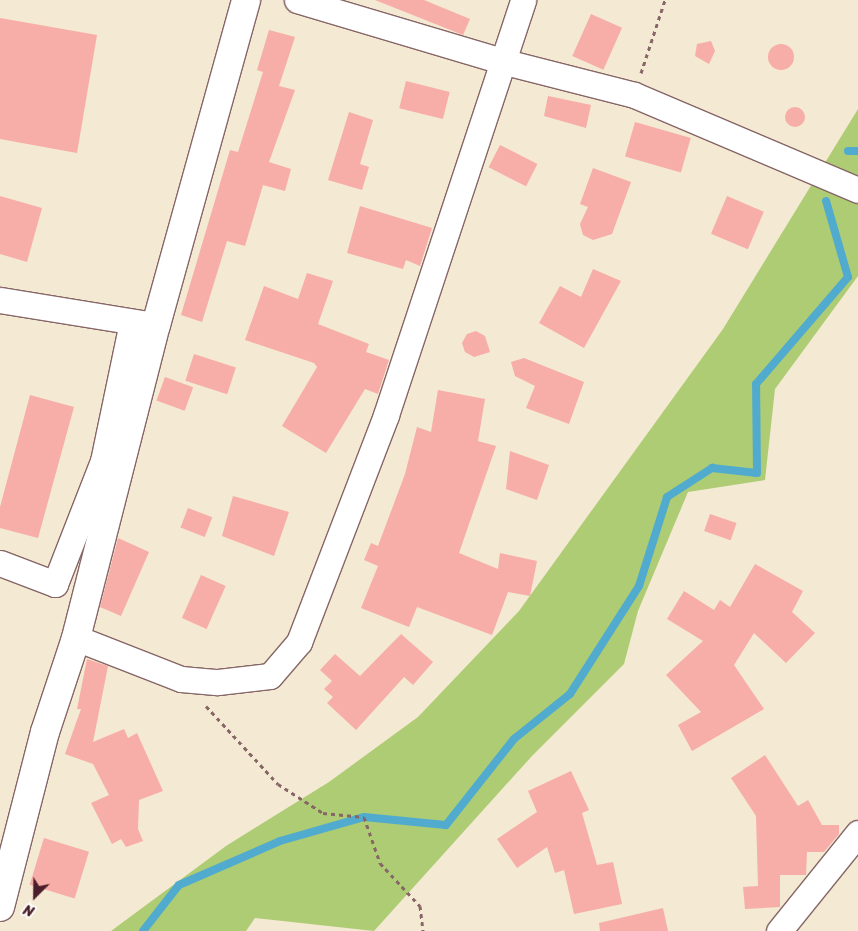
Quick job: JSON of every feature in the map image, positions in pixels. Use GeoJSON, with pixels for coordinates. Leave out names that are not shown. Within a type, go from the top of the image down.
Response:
{"type":"FeatureCollection","features":[{"type":"Feature","properties":{"kind":"highway"},"geometry":{"type":"LineString","coordinates":[[0,907],[45,732],[76,638],[144,323],[246,0]]}},
{"type":"Feature","properties":{"kind":"street"},"geometry":{"type":"LineString","coordinates":[[297,0],[506,62],[634,95],[858,190]]}},
{"type":"Feature","properties":{"kind":"street"},"geometry":{"type":"LineString","coordinates":[[76,638],[181,679],[218,682],[270,676],[299,642],[386,415],[506,62],[524,0]]}},
{"type":"Feature","properties":{"kind":"street"},"geometry":{"type":"LineString","coordinates":[[0,300],[144,323],[103,461],[55,584],[0,563]]}},
{"type":"Feature","properties":{"kind":"street"},"geometry":{"type":"LineString","coordinates":[[779,931],[858,833]]}},
{"type":"Feature","properties":{"kind":"path"},"geometry":{"type":"LineString","coordinates":[[634,95],[665,0]]}},
{"type":"Feature","properties":{"kind":"path"},"geometry":{"type":"LineString","coordinates":[[181,679],[278,784],[323,813],[364,817],[380,863],[420,906],[423,931]]}},
{"type":"Feature","properties":{"kind":"green space"},"geometry":{"type":"Polygon","coordinates":[[[858,109],[858,276],[775,389],[765,480],[688,492],[638,611],[624,664],[532,756],[374,931],[255,918],[246,931],[111,931],[226,846],[329,782],[418,717],[519,611],[723,329],[858,109]]]}},
{"type":"Feature","properties":{"kind":"building"},"geometry":{"type":"Polygon","coordinates":[[[375,0],[424,0],[470,19],[463,35],[375,0]]]}},
{"type":"Feature","properties":{"kind":"building"},"geometry":{"type":"Polygon","coordinates":[[[591,14],[622,28],[603,70],[572,56],[591,14]]]}},
{"type":"Feature","properties":{"kind":"building"},"geometry":{"type":"Polygon","coordinates":[[[0,18],[97,35],[77,153],[0,139],[0,18]]]}},
{"type":"Feature","properties":{"kind":"building"},"geometry":{"type":"Polygon","coordinates":[[[269,30],[295,37],[279,86],[295,90],[269,162],[291,169],[285,191],[263,185],[245,246],[227,241],[202,322],[181,315],[230,150],[238,152],[263,72],[257,70],[269,30]]]}},
{"type":"Feature","properties":{"kind":"building"},"geometry":{"type":"Polygon","coordinates":[[[711,41],[715,51],[709,64],[695,56],[697,44],[711,41]]]}},
{"type":"Feature","properties":{"kind":"building"},"geometry":{"type":"Polygon","coordinates":[[[781,44],[791,47],[794,57],[791,67],[781,70],[771,67],[768,57],[771,47],[781,44]]]}},
{"type":"Feature","properties":{"kind":"building"},"geometry":{"type":"Polygon","coordinates":[[[406,81],[450,92],[443,119],[399,108],[406,81]]]}},
{"type":"Feature","properties":{"kind":"building"},"geometry":{"type":"Polygon","coordinates":[[[548,96],[591,105],[586,128],[544,116],[548,96]]]}},
{"type":"Feature","properties":{"kind":"building"},"geometry":{"type":"Polygon","coordinates":[[[795,107],[802,110],[805,117],[802,124],[795,127],[788,124],[785,117],[788,110],[795,107]]]}},
{"type":"Feature","properties":{"kind":"building"},"geometry":{"type":"Polygon","coordinates":[[[349,112],[373,120],[360,164],[369,167],[362,190],[328,180],[349,112]]]}},
{"type":"Feature","properties":{"kind":"building"},"geometry":{"type":"Polygon","coordinates":[[[635,122],[691,138],[681,173],[625,157],[635,122]]]}},
{"type":"Feature","properties":{"kind":"building"},"geometry":{"type":"Polygon","coordinates":[[[500,145],[537,164],[526,186],[489,167],[500,145]]]}},
{"type":"Feature","properties":{"kind":"building"},"geometry":{"type":"Polygon","coordinates":[[[593,168],[631,182],[612,234],[593,240],[583,235],[580,224],[588,207],[580,204],[593,168]]]}},
{"type":"Feature","properties":{"kind":"building"},"geometry":{"type":"Polygon","coordinates":[[[0,196],[42,208],[27,262],[0,254],[0,196]]]}},
{"type":"Feature","properties":{"kind":"building"},"geometry":{"type":"Polygon","coordinates":[[[727,196],[764,212],[748,249],[711,234],[727,196]]]}},
{"type":"Feature","properties":{"kind":"building"},"geometry":{"type":"Polygon","coordinates":[[[360,206],[432,228],[420,266],[406,260],[403,269],[347,253],[360,206]]]}},
{"type":"Feature","properties":{"kind":"building"},"geometry":{"type":"Polygon","coordinates":[[[593,269],[621,281],[584,348],[539,323],[560,286],[581,297],[593,269]]]}},
{"type":"Feature","properties":{"kind":"building"},"geometry":{"type":"Polygon","coordinates":[[[307,273],[333,281],[318,324],[369,344],[366,352],[389,360],[378,394],[365,389],[326,453],[282,426],[317,367],[314,363],[245,340],[264,286],[298,299],[307,273]]]}},
{"type":"Feature","properties":{"kind":"building"},"geometry":{"type":"Polygon","coordinates":[[[476,331],[485,336],[490,352],[474,357],[465,352],[462,343],[467,334],[476,331]]]}},
{"type":"Feature","properties":{"kind":"building"},"geometry":{"type":"Polygon","coordinates":[[[194,354],[236,368],[227,394],[185,381],[194,354]]]}},
{"type":"Feature","properties":{"kind":"building"},"geometry":{"type":"Polygon","coordinates":[[[524,358],[584,382],[569,424],[526,408],[535,386],[515,376],[511,362],[524,358]]]}},
{"type":"Feature","properties":{"kind":"building"},"geometry":{"type":"Polygon","coordinates":[[[165,377],[193,387],[185,411],[156,400],[165,377]]]}},
{"type":"Feature","properties":{"kind":"building"},"geometry":{"type":"Polygon","coordinates":[[[438,390],[485,399],[478,441],[496,446],[459,553],[498,569],[500,553],[537,561],[530,596],[508,592],[492,635],[417,607],[409,627],[361,608],[378,566],[364,560],[371,543],[378,546],[405,474],[417,427],[431,432],[438,390]]]}},
{"type":"Feature","properties":{"kind":"building"},"geometry":{"type":"Polygon","coordinates":[[[30,395],[74,407],[38,538],[0,528],[0,507],[30,395]]]}},
{"type":"Feature","properties":{"kind":"building"},"geometry":{"type":"Polygon","coordinates":[[[510,451],[549,465],[537,500],[506,489],[510,451]]]}},
{"type":"Feature","properties":{"kind":"building"},"geometry":{"type":"Polygon","coordinates":[[[233,496],[289,512],[274,556],[222,536],[233,496]]]}},
{"type":"Feature","properties":{"kind":"building"},"geometry":{"type":"Polygon","coordinates":[[[188,508],[212,517],[205,537],[180,528],[188,508]]]}},
{"type":"Feature","properties":{"kind":"building"},"geometry":{"type":"Polygon","coordinates":[[[710,514],[736,523],[731,540],[704,531],[710,514]]]}},
{"type":"Feature","properties":{"kind":"building"},"geometry":{"type":"Polygon","coordinates":[[[118,538],[149,552],[121,616],[100,607],[118,538]]]}},
{"type":"Feature","properties":{"kind":"building"},"geometry":{"type":"Polygon","coordinates":[[[755,564],[803,591],[792,612],[815,633],[786,663],[754,633],[734,665],[764,709],[692,751],[678,725],[701,712],[666,675],[703,641],[667,619],[684,591],[714,610],[720,600],[730,607],[755,564]]]}},
{"type":"Feature","properties":{"kind":"building"},"geometry":{"type":"Polygon","coordinates":[[[201,575],[226,586],[207,629],[182,618],[201,575]]]}},
{"type":"Feature","properties":{"kind":"building"},"geometry":{"type":"Polygon","coordinates":[[[401,634],[433,662],[413,685],[404,677],[356,730],[327,703],[333,697],[324,689],[332,681],[320,670],[335,654],[360,676],[401,634]]]}},
{"type":"Feature","properties":{"kind":"building"},"geometry":{"type":"Polygon","coordinates":[[[87,659],[108,666],[93,742],[124,729],[128,738],[137,733],[163,791],[139,800],[138,829],[143,841],[126,847],[121,839],[112,844],[91,803],[109,795],[93,764],[65,754],[81,709],[77,709],[87,659]]]}},
{"type":"Feature","properties":{"kind":"building"},"geometry":{"type":"Polygon","coordinates":[[[765,755],[798,806],[808,800],[822,825],[839,825],[839,834],[824,852],[807,852],[806,875],[780,875],[780,907],[745,909],[743,887],[758,886],[756,816],[731,778],[765,755]]]}},
{"type":"Feature","properties":{"kind":"building"},"geometry":{"type":"Polygon","coordinates":[[[571,771],[589,810],[582,813],[597,865],[613,862],[622,904],[574,914],[564,870],[555,873],[547,847],[517,868],[497,839],[537,812],[528,791],[571,771]]]}},
{"type":"Feature","properties":{"kind":"building"},"geometry":{"type":"Polygon","coordinates":[[[44,838],[89,852],[75,899],[30,885],[44,838]]]}},
{"type":"Feature","properties":{"kind":"building"},"geometry":{"type":"Polygon","coordinates":[[[663,908],[668,931],[600,931],[599,923],[663,908]]]}},
{"type":"Feature","properties":{"kind":"waterway"},"geometry":{"type":"LineString","coordinates":[[848,151],[858,151]]}},
{"type":"Feature","properties":{"kind":"waterway"},"geometry":{"type":"LineString","coordinates":[[143,931],[179,885],[280,841],[364,817],[446,825],[514,739],[570,694],[639,586],[667,497],[712,468],[757,473],[756,384],[848,277],[826,201]]}}]}
